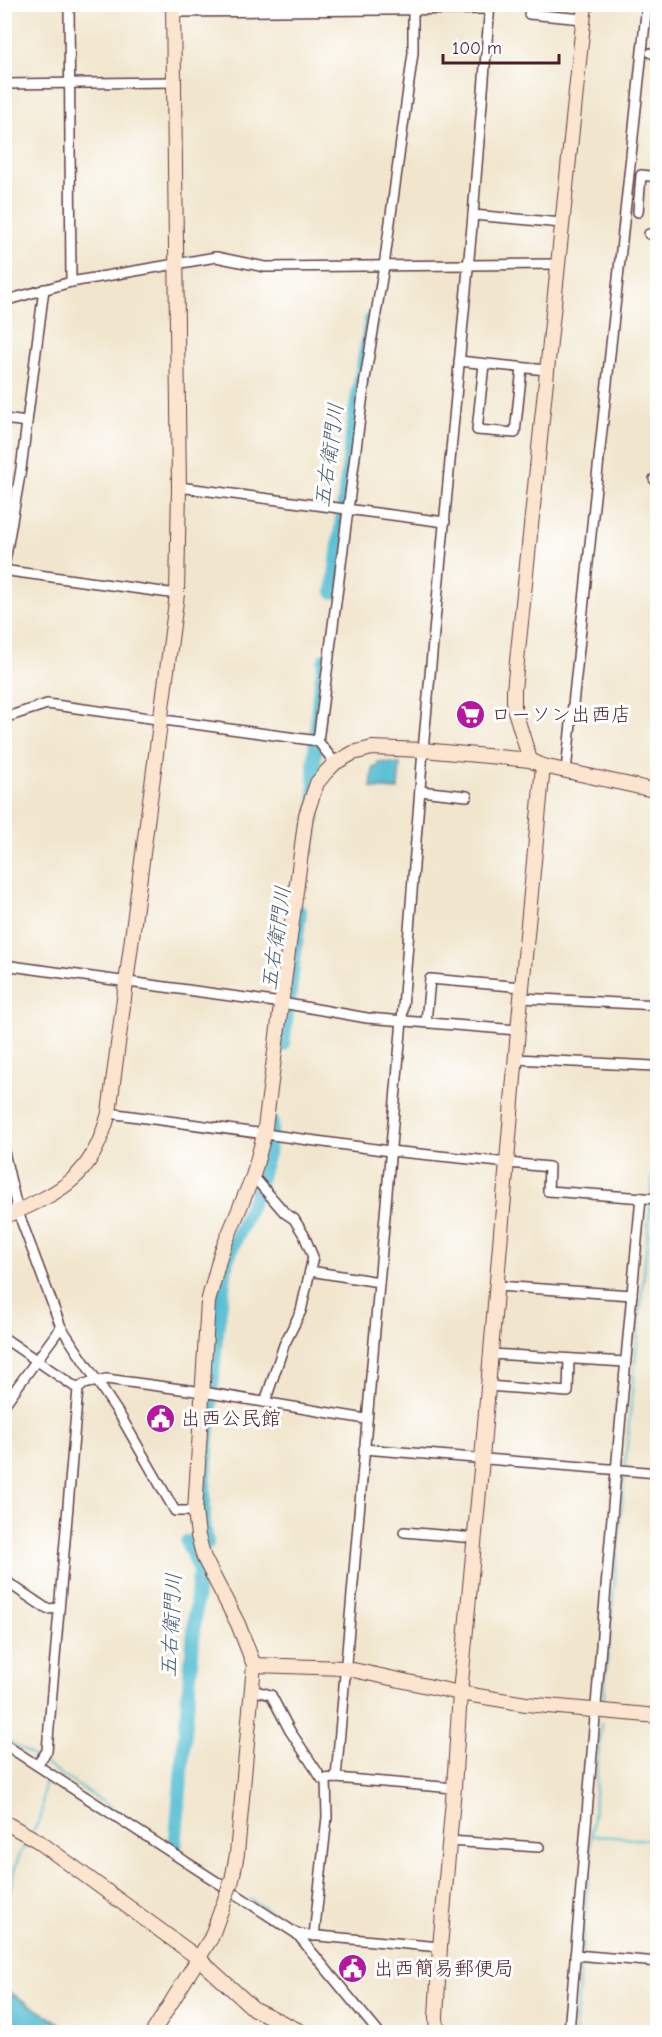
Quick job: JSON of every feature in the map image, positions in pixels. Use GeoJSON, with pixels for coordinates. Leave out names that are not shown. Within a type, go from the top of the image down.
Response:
{"type":"FeatureCollection","features":[{"type":"Feature","properties":{"kind":"street"},"geometry":{"type":"LineString","coordinates":[[69,4],[71,282]]}},
{"type":"Feature","properties":{"kind":"street"},"geometry":{"type":"LineString","coordinates":[[567,771],[647,4]]}},
{"type":"Feature","properties":{"kind":"street"},"geometry":{"type":"LineString","coordinates":[[318,741],[366,379],[413,53],[413,7]]}},
{"type":"Feature","properties":{"kind":"street"},"geometry":{"type":"LineString","coordinates":[[11,1214],[61,1190],[77,1176],[97,1149],[109,1113],[127,982],[177,594],[179,487],[174,8],[490,7],[423,750],[364,1449],[344,1668],[314,1936]]}},
{"type":"Feature","properties":{"kind":"street"},"geometry":{"type":"LineString","coordinates":[[437,2032],[440,1947],[460,1693],[522,992],[536,763],[522,736],[514,708],[514,690],[584,12],[529,14]]}},
{"type":"Feature","properties":{"kind":"street"},"geometry":{"type":"LineString","coordinates":[[4,84],[174,82]]}},
{"type":"Feature","properties":{"kind":"street"},"geometry":{"type":"LineString","coordinates":[[638,212],[641,175],[657,177]]}},
{"type":"Feature","properties":{"kind":"street"},"geometry":{"type":"LineString","coordinates":[[473,215],[562,223]]}},
{"type":"Feature","properties":{"kind":"street"},"geometry":{"type":"LineString","coordinates":[[4,301],[71,282],[216,257],[265,267],[558,264]]}},
{"type":"Feature","properties":{"kind":"street"},"geometry":{"type":"LineString","coordinates":[[44,289],[5,567],[9,571],[177,594]]}},
{"type":"Feature","properties":{"kind":"street"},"geometry":{"type":"LineString","coordinates":[[459,361],[546,370]]}},
{"type":"Feature","properties":{"kind":"street"},"geometry":{"type":"LineString","coordinates":[[484,364],[477,430],[515,433],[522,368]]}},
{"type":"Feature","properties":{"kind":"street"},"geometry":{"type":"LineString","coordinates":[[4,419],[27,422]]}},
{"type":"Feature","properties":{"kind":"street"},"geometry":{"type":"LineString","coordinates":[[179,487],[445,522]]}},
{"type":"Feature","properties":{"kind":"street"},"geometry":{"type":"LineString","coordinates":[[4,505],[15,506]]}},
{"type":"Feature","properties":{"kind":"street"},"geometry":{"type":"LineString","coordinates":[[4,718],[47,704],[318,741],[335,763]]}},
{"type":"Feature","properties":{"kind":"street"},"geometry":{"type":"LineString","coordinates":[[506,758],[516,750],[522,736]]}},
{"type":"Feature","properties":{"kind":"street"},"geometry":{"type":"LineString","coordinates":[[153,2032],[211,1938],[232,1880],[237,1854],[254,1665],[238,1624],[204,1558],[198,1536],[195,1511],[208,1302],[221,1252],[253,1176],[264,1134],[306,815],[317,783],[335,763],[353,753],[372,748],[423,750],[506,758],[657,791]]}},
{"type":"Feature","properties":{"kind":"street"},"geometry":{"type":"LineString","coordinates":[[420,791],[467,796]]}},
{"type":"Feature","properties":{"kind":"street"},"geometry":{"type":"LineString","coordinates":[[4,965],[282,1003],[367,1018],[518,1030]]}},
{"type":"Feature","properties":{"kind":"street"},"geometry":{"type":"LineString","coordinates":[[426,1022],[430,978],[522,992],[657,1005]]}},
{"type":"Feature","properties":{"kind":"street"},"geometry":{"type":"LineString","coordinates":[[516,1059],[653,1066]]}},
{"type":"Feature","properties":{"kind":"street"},"geometry":{"type":"LineString","coordinates":[[109,1113],[390,1151],[549,1167],[548,1191],[657,1199]]}},
{"type":"Feature","properties":{"kind":"street"},"geometry":{"type":"LineString","coordinates":[[4,1152],[11,1214],[61,1327],[121,1417],[175,1511],[195,1511]]}},
{"type":"Feature","properties":{"kind":"street"},"geometry":{"type":"LineString","coordinates":[[253,1176],[285,1213],[294,1219],[313,1257],[301,1311],[284,1346],[266,1402]]}},
{"type":"Feature","properties":{"kind":"street"},"geometry":{"type":"LineString","coordinates":[[569,2032],[615,1469],[641,1198]]}},
{"type":"Feature","properties":{"kind":"street"},"geometry":{"type":"LineString","coordinates":[[310,1271],[379,1282]]}},
{"type":"Feature","properties":{"kind":"street"},"geometry":{"type":"LineString","coordinates":[[497,1286],[632,1295]]}},
{"type":"Feature","properties":{"kind":"street"},"geometry":{"type":"LineString","coordinates":[[4,1405],[61,1327]]}},
{"type":"Feature","properties":{"kind":"street"},"geometry":{"type":"LineString","coordinates":[[4,1338],[78,1389]]}},
{"type":"Feature","properties":{"kind":"street"},"geometry":{"type":"LineString","coordinates":[[491,1354],[625,1362]]}},
{"type":"Feature","properties":{"kind":"street"},"geometry":{"type":"LineString","coordinates":[[488,1386],[568,1392],[569,1359]]}},
{"type":"Feature","properties":{"kind":"street"},"geometry":{"type":"LineString","coordinates":[[37,1765],[47,1751],[78,1389],[84,1384],[106,1379],[366,1419]]}},
{"type":"Feature","properties":{"kind":"street"},"geometry":{"type":"LineString","coordinates":[[364,1449],[657,1473]]}},
{"type":"Feature","properties":{"kind":"street"},"geometry":{"type":"LineString","coordinates":[[404,1532],[474,1538]]}},
{"type":"Feature","properties":{"kind":"street"},"geometry":{"type":"LineString","coordinates":[[4,1580],[47,1609],[59,1608]]}},
{"type":"Feature","properties":{"kind":"street"},"geometry":{"type":"LineString","coordinates":[[254,1665],[344,1668],[460,1693],[526,1704],[657,1716]]}},
{"type":"Feature","properties":{"kind":"street"},"geometry":{"type":"LineString","coordinates":[[252,1690],[271,1695],[290,1731],[322,1779],[454,1788]]}},
{"type":"Feature","properties":{"kind":"street"},"geometry":{"type":"LineString","coordinates":[[4,1744],[297,1934],[378,2032]]}},
{"type":"Feature","properties":{"kind":"street"},"geometry":{"type":"LineString","coordinates":[[4,1822],[38,1841],[198,1958],[254,2009],[302,2032]]}},
{"type":"Feature","properties":{"kind":"street"},"geometry":{"type":"LineString","coordinates":[[449,1841],[539,1847]]}},
{"type":"Feature","properties":{"kind":"street"},"geometry":{"type":"LineString","coordinates":[[297,1934],[440,1947]]}},
{"type":"Feature","properties":{"kind":"street"},"geometry":{"type":"LineString","coordinates":[[575,1955],[657,1962]]}},
{"type":"Feature","properties":{"kind":"water"},"geometry":{"type":"Polygon","coordinates":[[[378,762],[400,764],[398,790],[371,788],[373,767],[377,767],[378,762]]]}},
{"type":"Feature","properties":{"kind":"water"},"geometry":{"type":"Polygon","coordinates":[[[4,1988],[14,1995],[74,2032],[5,2032],[4,1988]]]}},
{"type":"Feature","properties":{"kind":"waterway","name":"五右衛門川"},"geometry":{"type":"LineString","coordinates":[[333,592],[355,413],[371,320]]}},
{"type":"Feature","properties":{"kind":"waterway","name":"五右衛門川"},"geometry":{"type":"LineString","coordinates":[[307,851],[316,801],[314,766],[319,696],[325,659]]}},
{"type":"Feature","properties":{"kind":"waterway","name":"五右衛門川"},"geometry":{"type":"LineString","coordinates":[[283,1045],[300,912]]}},
{"type":"Feature","properties":{"kind":"waterway"},"geometry":{"type":"LineString","coordinates":[[651,1194],[658,1118]]}},
{"type":"Feature","properties":{"kind":"waterway","name":"五右衛門川"},"geometry":{"type":"LineString","coordinates":[[175,1849],[199,1571],[187,1542],[207,1543],[204,1523],[204,1487],[216,1339],[227,1260],[257,1190],[268,1154],[272,1123]]}},
{"type":"Feature","properties":{"kind":"waterway"},"geometry":{"type":"LineString","coordinates":[[625,1466],[651,1200]]}},
{"type":"Feature","properties":{"kind":"waterway"},"geometry":{"type":"LineString","coordinates":[[603,1705],[625,1472]]}},
{"type":"Feature","properties":{"kind":"waterway"},"geometry":{"type":"LineString","coordinates":[[582,1952],[601,1723]]}},
{"type":"Feature","properties":{"kind":"waterway"},"geometry":{"type":"LineString","coordinates":[[4,1738],[37,1759]]}},
{"type":"Feature","properties":{"kind":"waterway"},"geometry":{"type":"LineString","coordinates":[[42,1762],[203,1868]]}},
{"type":"Feature","properties":{"kind":"waterway"},"geometry":{"type":"LineString","coordinates":[[33,1831],[41,1818],[45,1773]]}},
{"type":"Feature","properties":{"kind":"waterway"},"geometry":{"type":"LineString","coordinates":[[592,1835],[658,1841]]}},
{"type":"Feature","properties":{"kind":"waterway"},"geometry":{"type":"LineString","coordinates":[[4,1931],[14,1873],[27,1841]]}},
{"type":"Feature","properties":{"kind":"waterway"},"geometry":{"type":"LineString","coordinates":[[250,1899],[276,1915]]}},
{"type":"Feature","properties":{"kind":"waterway"},"geometry":{"type":"LineString","coordinates":[[312,1946],[339,1978]]}},
{"type":"Feature","properties":{"kind":"waterway"},"geometry":{"type":"LineString","coordinates":[[575,2032],[581,1958]]}},
{"type":"Feature","properties":{"kind":"place","name":"ローソン出西店"},"geometry":{"type":"Point","coordinates":[470,714]}},
{"type":"Feature","properties":{"kind":"place","name":"出西公民館"},"geometry":{"type":"Point","coordinates":[160,1418]}},
{"type":"Feature","properties":{"kind":"place","name":"出西簡易郵便局"},"geometry":{"type":"Point","coordinates":[353,1968]}}]}
